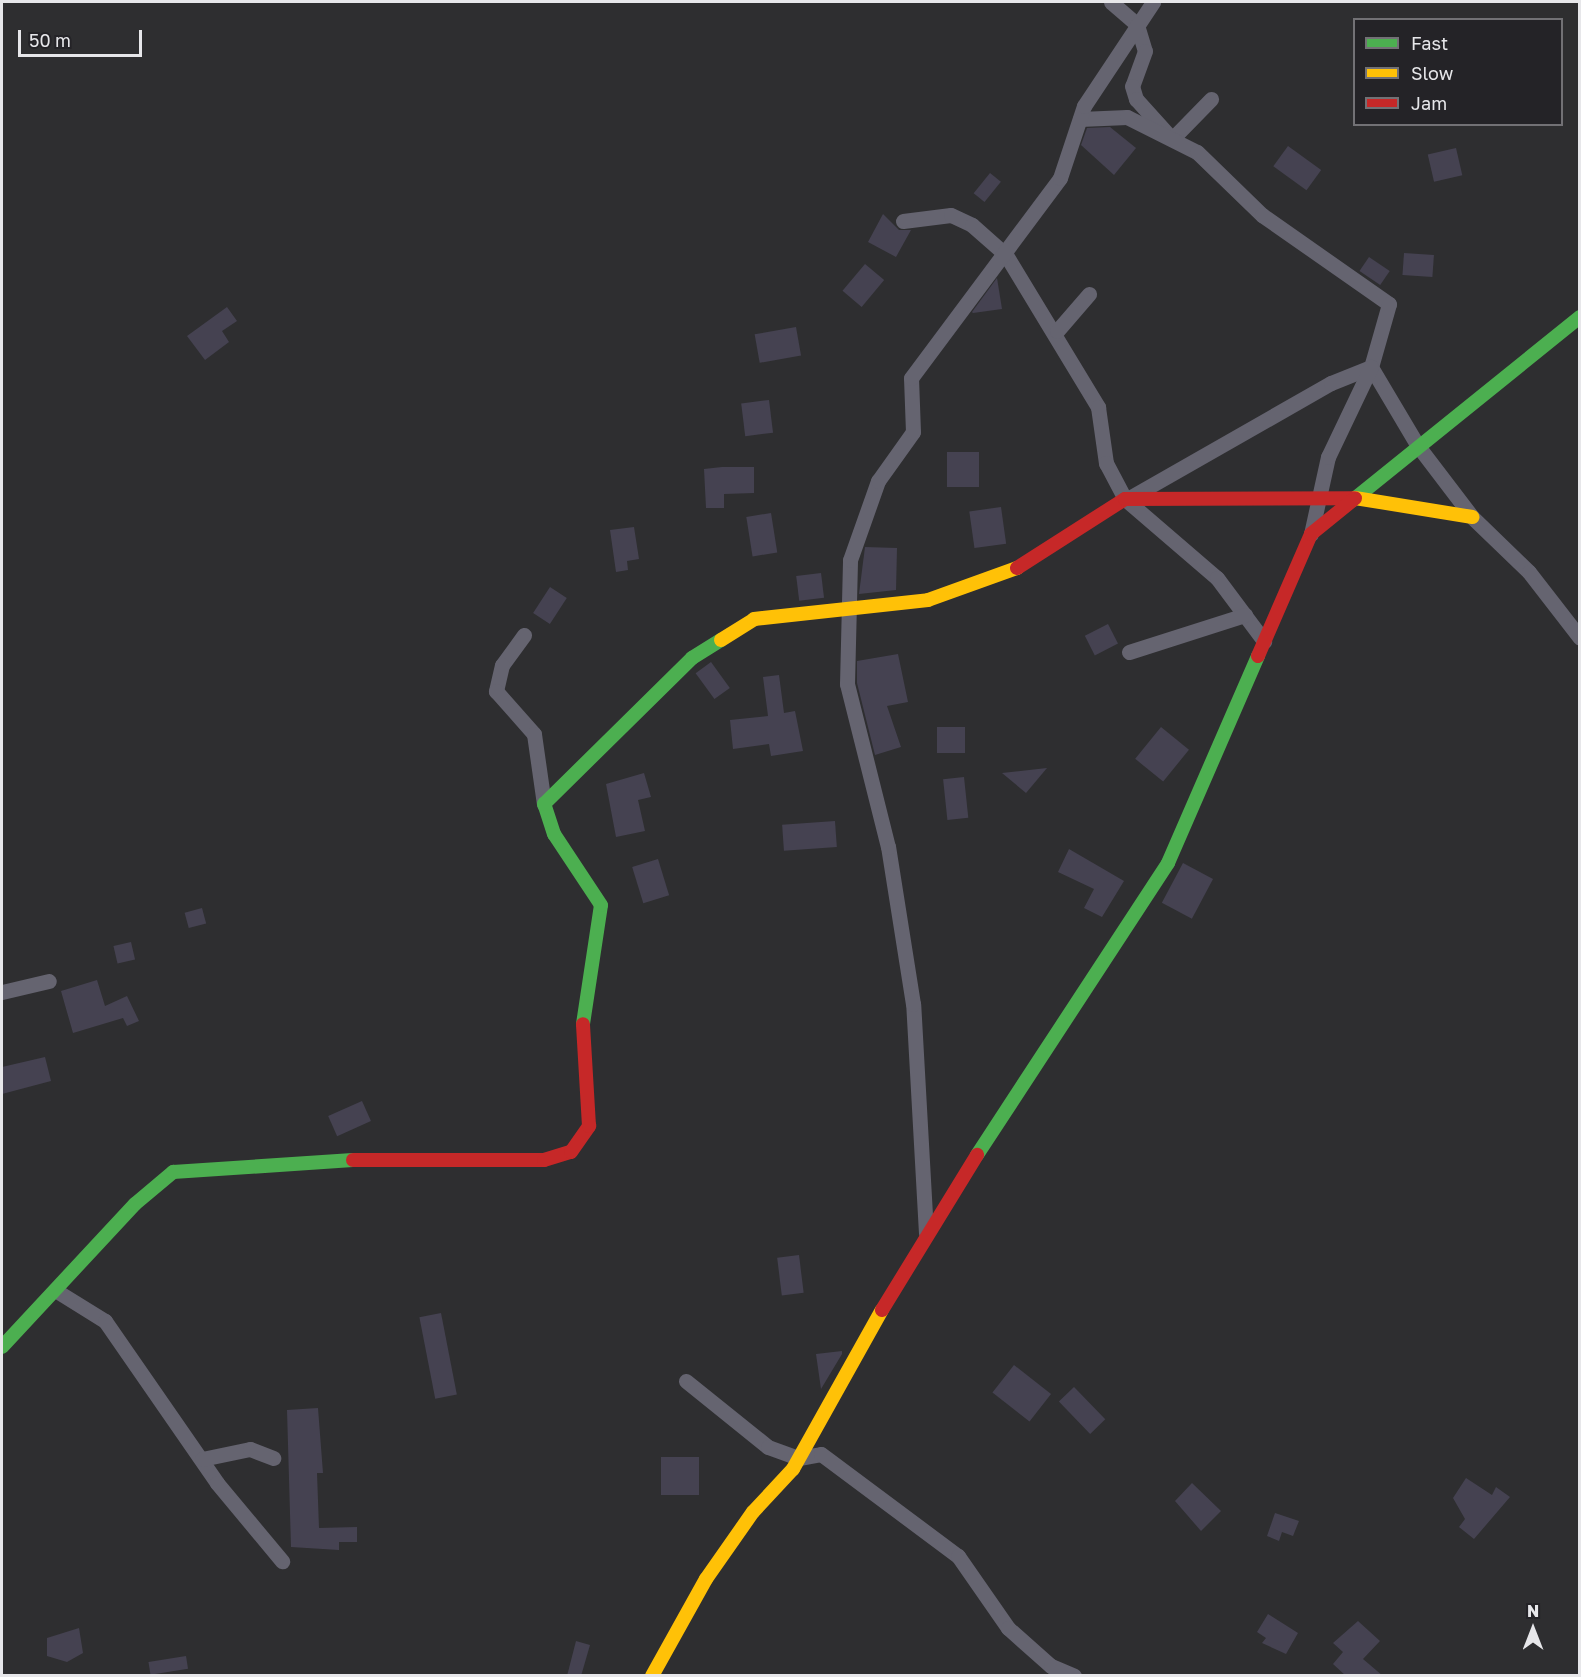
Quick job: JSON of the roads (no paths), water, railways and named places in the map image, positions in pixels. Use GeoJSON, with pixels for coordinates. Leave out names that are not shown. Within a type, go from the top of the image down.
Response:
{"type":"FeatureCollection","features":[{"type":"Feature","properties":{"kind":"street"},"geometry":{"type":"LineString","coordinates":[[1111,2],[1137,26],[1145,51],[1132,86],[1136,99],[1172,140]]}},
{"type":"Feature","properties":{"kind":"street"},"geometry":{"type":"LineString","coordinates":[[926,1233],[913,1004],[888,847],[847,684],[852,607],[850,560],[878,481],[913,432],[911,378],[1006,255],[1060,178],[1080,119],[1152,2]]}},
{"type":"Feature","properties":{"kind":"street"},"geometry":{"type":"LineString","coordinates":[[1172,140],[1210,99]]}},
{"type":"Feature","properties":{"kind":"street"},"geometry":{"type":"LineString","coordinates":[[652,1676],[706,1579],[799,1458],[926,1233],[1168,863],[1311,534],[1317,498],[1328,457],[1371,367],[1389,303],[1325,264],[1262,215],[1197,152],[1126,117],[1080,119]]}},
{"type":"Feature","properties":{"kind":"street"},"geometry":{"type":"LineString","coordinates":[[903,220],[951,215],[972,225],[1006,255],[1057,332],[1098,407],[1106,463],[1125,499],[1217,578],[1264,640]]}},
{"type":"Feature","properties":{"kind":"street"},"geometry":{"type":"LineString","coordinates":[[1057,332],[1089,294]]}},
{"type":"Feature","properties":{"kind":"street"},"geometry":{"type":"LineString","coordinates":[[1311,534],[1580,317]]}},
{"type":"Feature","properties":{"kind":"street"},"geometry":{"type":"LineString","coordinates":[[1371,367],[1418,446],[1472,517],[1529,572],[1580,638]]}},
{"type":"Feature","properties":{"kind":"street"},"geometry":{"type":"LineString","coordinates":[[544,804],[637,718],[692,658],[754,619],[928,600],[1007,574],[1125,499],[1371,367]]}},
{"type":"Feature","properties":{"kind":"street"},"geometry":{"type":"LineString","coordinates":[[1125,499],[1353,498],[1472,517]]}},
{"type":"Feature","properties":{"kind":"street"},"geometry":{"type":"LineString","coordinates":[[1129,652],[1245,615]]}},
{"type":"Feature","properties":{"kind":"street"},"geometry":{"type":"LineString","coordinates":[[2,1347],[135,1204],[173,1172],[304,1160],[544,1160],[571,1152],[589,1126],[582,1008],[600,905],[554,834],[544,804],[534,734],[495,691],[502,665],[524,635]]}},
{"type":"Feature","properties":{"kind":"street"},"geometry":{"type":"LineString","coordinates":[[2,992],[49,981]]}},
{"type":"Feature","properties":{"kind":"street"},"geometry":{"type":"LineString","coordinates":[[55,1290],[105,1321],[202,1459],[282,1561]]}},
{"type":"Feature","properties":{"kind":"street"},"geometry":{"type":"LineString","coordinates":[[686,1381],[768,1447],[799,1458],[821,1454]]}},
{"type":"Feature","properties":{"kind":"street"},"geometry":{"type":"LineString","coordinates":[[816,1428],[821,1454],[958,1556],[1008,1628],[1051,1666],[1074,1676]]}},
{"type":"Feature","properties":{"kind":"street"},"geometry":{"type":"LineString","coordinates":[[202,1459],[250,1449],[273,1458]]}}]}
